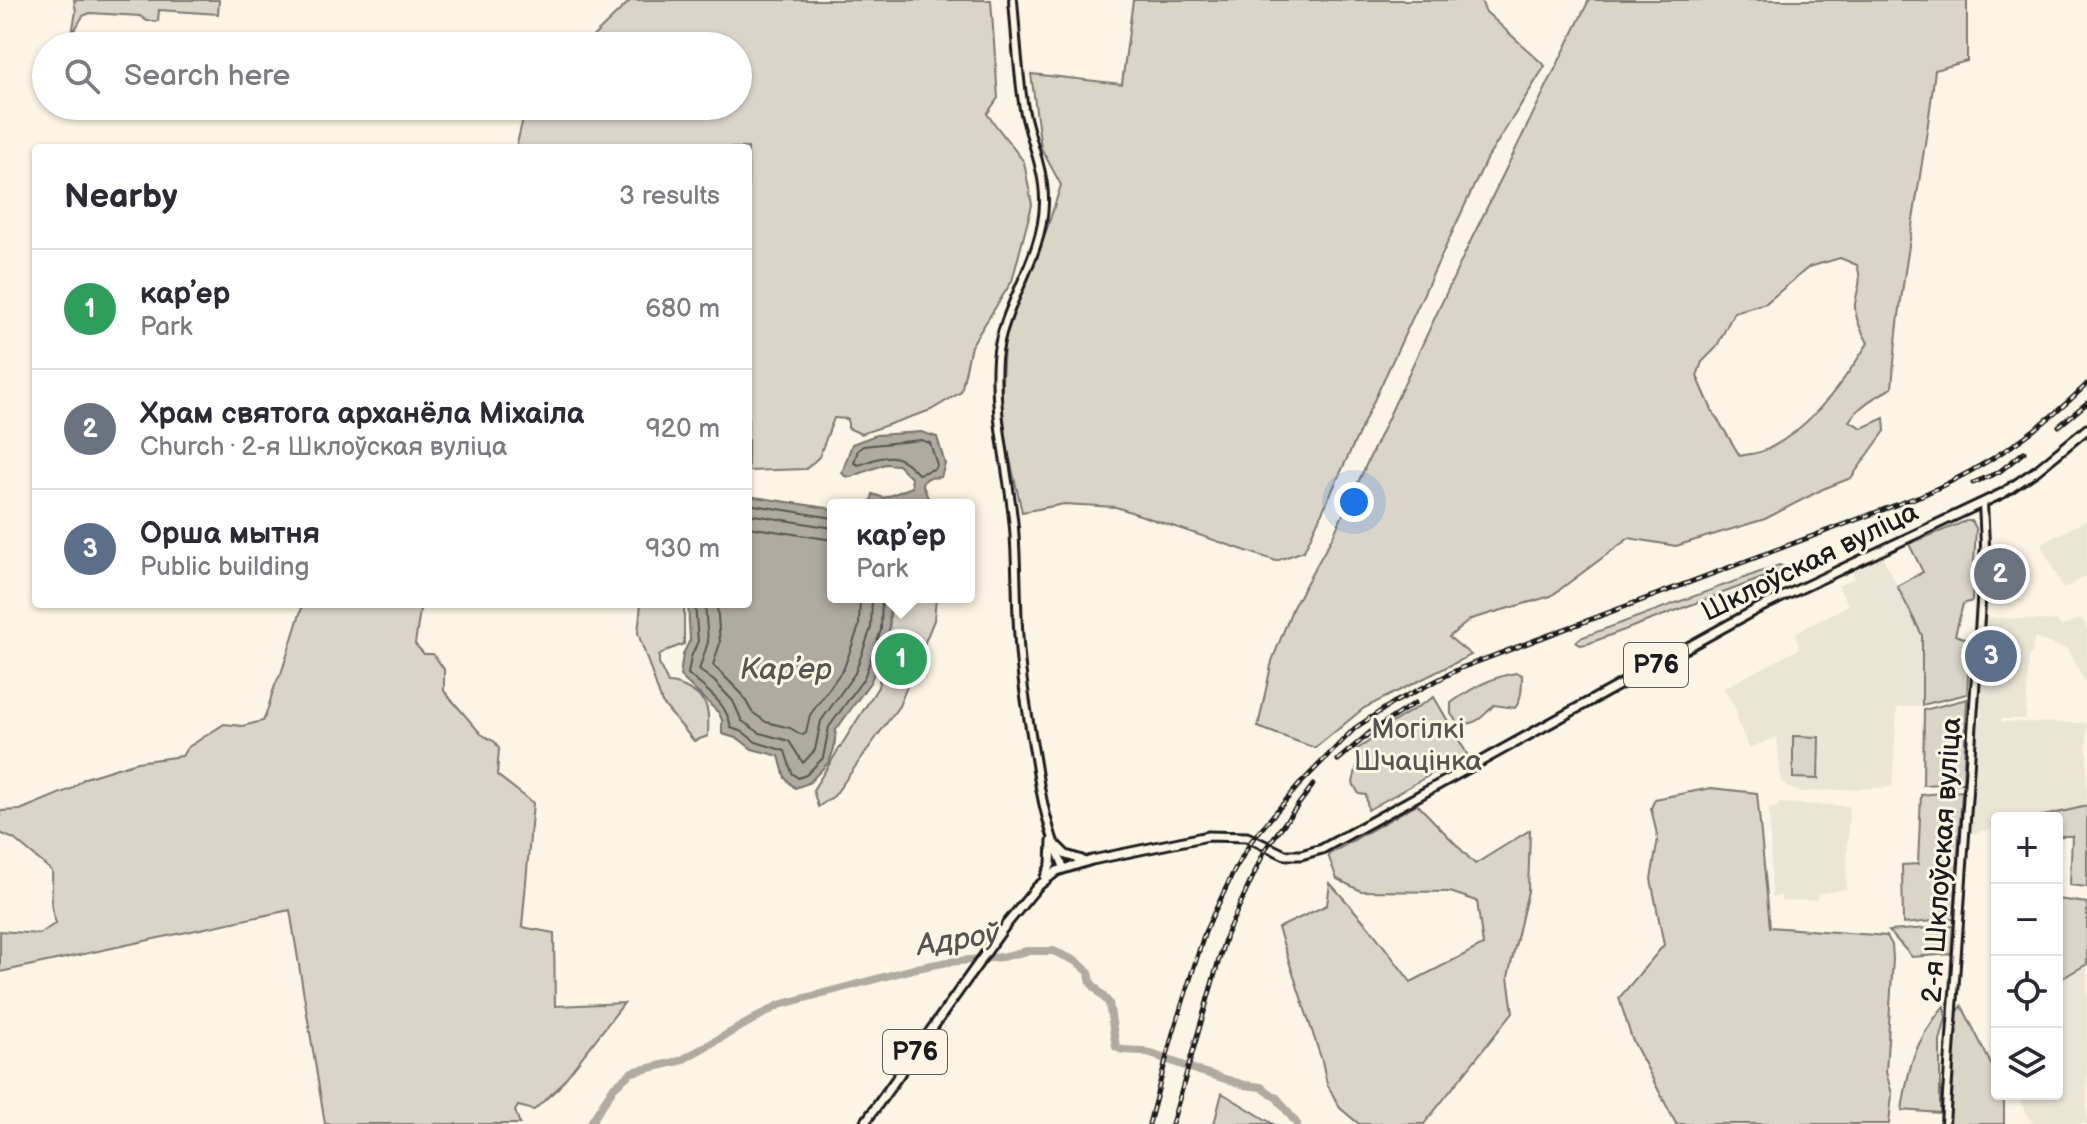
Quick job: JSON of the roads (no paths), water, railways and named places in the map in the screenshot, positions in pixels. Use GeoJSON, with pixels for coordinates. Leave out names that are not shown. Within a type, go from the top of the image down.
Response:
{"type":"FeatureCollection","features":[{"type":"Feature","properties":{"kind":"main road","name":"Шклоўская вуліца"},"geometry":{"type":"LineString","coordinates":[[1092,860],[1180,841],[1225,835],[1247,837],[1285,855],[1309,854],[1755,610],[1983,503],[2026,479],[2087,429]]}},
{"type":"Feature","properties":{"kind":"main road"},"geometry":{"type":"LineString","coordinates":[[1052,844],[1066,855],[1092,860]]}},
{"type":"Feature","properties":{"kind":"main road"},"geometry":{"type":"LineString","coordinates":[[1037,887],[1051,868],[1052,844]]}},
{"type":"Feature","properties":{"kind":"main road","name":"Р76"},"geometry":{"type":"LineString","coordinates":[[864,1124],[1005,926],[1037,887],[1061,870],[1092,860]]}},
{"type":"Feature","properties":{"kind":"street"},"geometry":{"type":"LineString","coordinates":[[1013,0],[1020,85],[1042,181],[1044,204],[1033,255],[1001,339],[997,357],[997,396],[1014,528],[1020,662],[1042,801],[1061,870]]}},
{"type":"Feature","properties":{"kind":"street","name":"2-я Шклоўская вуліца"},"geometry":{"type":"LineString","coordinates":[[1945,1124],[1985,545],[1983,503]]}},
{"type":"Feature","properties":{"kind":"water"},"geometry":{"type":"Polygon","coordinates":[[[921,432],[937,437],[945,464],[941,477],[928,478],[922,483],[928,499],[872,499],[873,494],[884,498],[912,487],[911,478],[898,465],[885,464],[851,477],[842,473],[852,444],[876,435],[921,432]]]}},
{"type":"Feature","properties":{"kind":"water","name":"Карʼер"},"geometry":{"type":"Polygon","coordinates":[[[752,497],[827,508],[827,603],[890,603],[889,632],[871,681],[836,730],[829,762],[809,783],[795,788],[785,778],[779,756],[752,749],[739,739],[722,734],[719,713],[680,676],[683,654],[690,640],[688,608],[752,608],[752,497]]]}},
{"type":"Feature","properties":{"kind":"waterway","name":"Адроў"},"geometry":{"type":"LineString","coordinates":[[590,1124],[614,1087],[632,1072],[680,1061],[779,1005],[917,968],[1027,951],[1053,951],[1076,961],[1089,972],[1091,983],[1109,1003],[1116,1047],[1143,1051],[1199,1071],[1261,1087],[1277,1098],[1297,1124]]}},
{"type":"Feature","properties":{"kind":"railway"},"geometry":{"type":"LineString","coordinates":[[1149,1124],[1173,1033],[1205,932],[1234,871],[1252,840],[1299,785],[1355,728],[1393,703],[1461,668],[1925,494],[1970,472],[2011,446],[2050,418],[2087,384]]}},
{"type":"Feature","properties":{"kind":"railway"},"geometry":{"type":"LineString","coordinates":[[2059,426],[2087,403]]}},
{"type":"Feature","properties":{"kind":"railway"},"geometry":{"type":"LineString","coordinates":[[1973,483],[1999,472],[2024,452]]}},
{"type":"Feature","properties":{"kind":"railway"},"geometry":{"type":"LineString","coordinates":[[1338,760],[1373,730],[1415,703]]}},
{"type":"Feature","properties":{"kind":"railway"},"geometry":{"type":"LineString","coordinates":[[1172,1124],[1226,935],[1266,848],[1313,785]]}},
{"type":"Feature","properties":{"kind":"place","name":"Храм святога арханёла Міхаіла"},"geometry":{"type":"Point","coordinates":[2000,574]}},
{"type":"Feature","properties":{"kind":"place","name":"Орша мытня"},"geometry":{"type":"Point","coordinates":[1991,656]}},
{"type":"Feature","properties":{"kind":"place","name":"карʼер"},"geometry":{"type":"Point","coordinates":[901,659]}},
{"type":"Feature","properties":{"kind":"park label","name":"Могілкі Шчацінка"},"geometry":{"type":"Point","coordinates":[1418,745]}}]}
